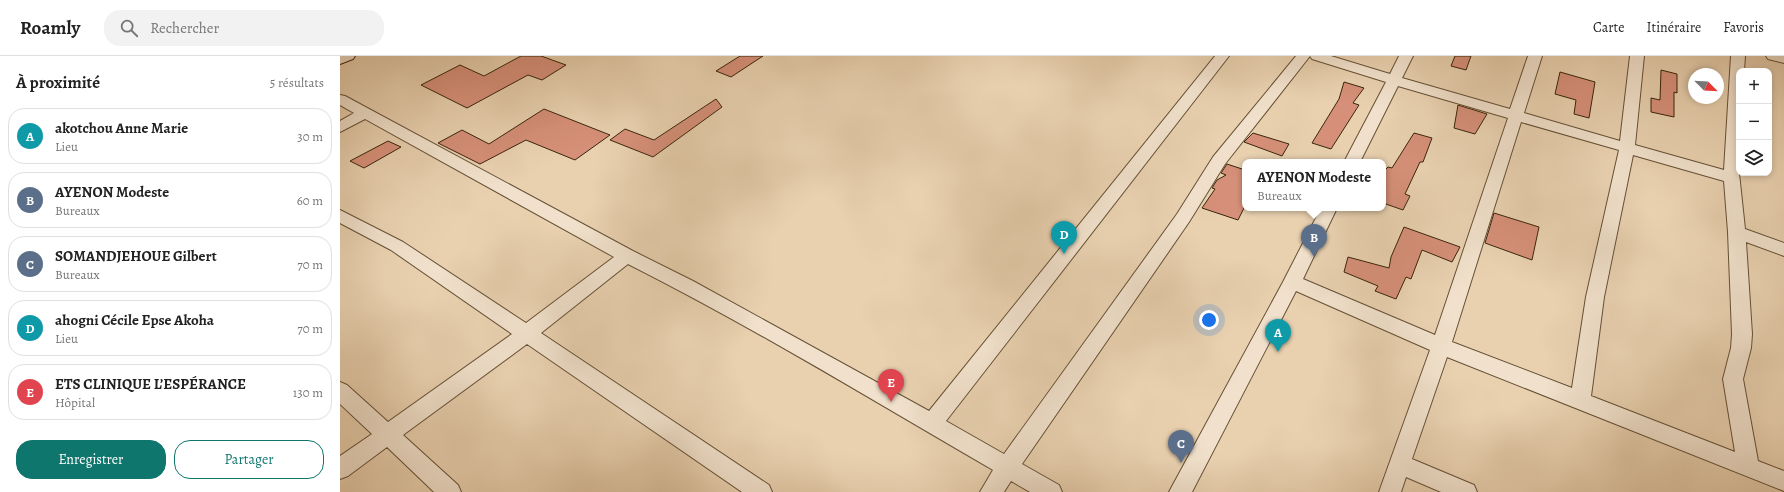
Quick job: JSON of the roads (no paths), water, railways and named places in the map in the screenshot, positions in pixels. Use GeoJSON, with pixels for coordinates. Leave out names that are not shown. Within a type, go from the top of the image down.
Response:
{"type":"FeatureCollection","features":[{"type":"Feature","properties":{"kind":"street"},"geometry":{"type":"LineString","coordinates":[[340,59],[346,56]]}},
{"type":"Feature","properties":{"kind":"street"},"geometry":{"type":"LineString","coordinates":[[932,423],[1200,81],[1222,56]]}},
{"type":"Feature","properties":{"kind":"street"},"geometry":{"type":"LineString","coordinates":[[991,492],[1183,218],[1219,161],[1304,56]]}},
{"type":"Feature","properties":{"kind":"street"},"geometry":{"type":"LineString","coordinates":[[1318,56],[1393,80],[1732,178]]}},
{"type":"Feature","properties":{"kind":"street"},"geometry":{"type":"LineString","coordinates":[[1354,159],[1406,56]]}},
{"type":"Feature","properties":{"kind":"street"},"geometry":{"type":"LineString","coordinates":[[1390,492],[1441,346],[1535,56]]}},
{"type":"Feature","properties":{"kind":"street"},"geometry":{"type":"LineString","coordinates":[[1580,400],[1595,297],[1627,148],[1637,56]]}},
{"type":"Feature","properties":{"kind":"street"},"geometry":{"type":"LineString","coordinates":[[1738,56],[1732,178],[1737,232],[1742,334],[1741,348],[1733,379],[1748,467]]}},
{"type":"Feature","properties":{"kind":"street"},"geometry":{"type":"LineString","coordinates":[[1773,56],[1784,59]]}},
{"type":"Feature","properties":{"kind":"street"},"geometry":{"type":"LineString","coordinates":[[340,99],[627,256],[687,286],[932,423],[1007,468],[1051,492]]}},
{"type":"Feature","properties":{"kind":"street"},"geometry":{"type":"LineString","coordinates":[[340,127],[364,113]]}},
{"type":"Feature","properties":{"kind":"street"},"geometry":{"type":"LineString","coordinates":[[1180,492],[1292,282],[1328,211]]}},
{"type":"Feature","properties":{"kind":"street"},"geometry":{"type":"LineString","coordinates":[[340,216],[396,246],[527,333],[678,437],[762,492]]}},
{"type":"Feature","properties":{"kind":"street"},"geometry":{"type":"LineString","coordinates":[[1737,232],[1784,250]]}},
{"type":"Feature","properties":{"kind":"street"},"geometry":{"type":"LineString","coordinates":[[340,469],[527,333],[627,256]]}},
{"type":"Feature","properties":{"kind":"street"},"geometry":{"type":"LineString","coordinates":[[1292,282],[1441,346],[1784,481]]}},
{"type":"Feature","properties":{"kind":"street"},"geometry":{"type":"LineString","coordinates":[[340,391],[450,492]]}},
{"type":"Feature","properties":{"kind":"street"},"geometry":{"type":"LineString","coordinates":[[1400,464],[1466,492]]}},
{"type":"Feature","properties":{"kind":"place","name":"ahogni Cécile Epse Akoha"},"geometry":{"type":"Point","coordinates":[1064,254]}},
{"type":"Feature","properties":{"kind":"place","name":"AYENON Modeste"},"geometry":{"type":"Point","coordinates":[1314,257]}},
{"type":"Feature","properties":{"kind":"place","name":"akotchou Anne Marie"},"geometry":{"type":"Point","coordinates":[1278,352]}},
{"type":"Feature","properties":{"kind":"place","name":"ETS CLINIQUE L’ESPÉRANCE"},"geometry":{"type":"Point","coordinates":[891,402]}},
{"type":"Feature","properties":{"kind":"place","name":"SOMANDJEHOUE Gilbert"},"geometry":{"type":"Point","coordinates":[1181,463]}}]}
